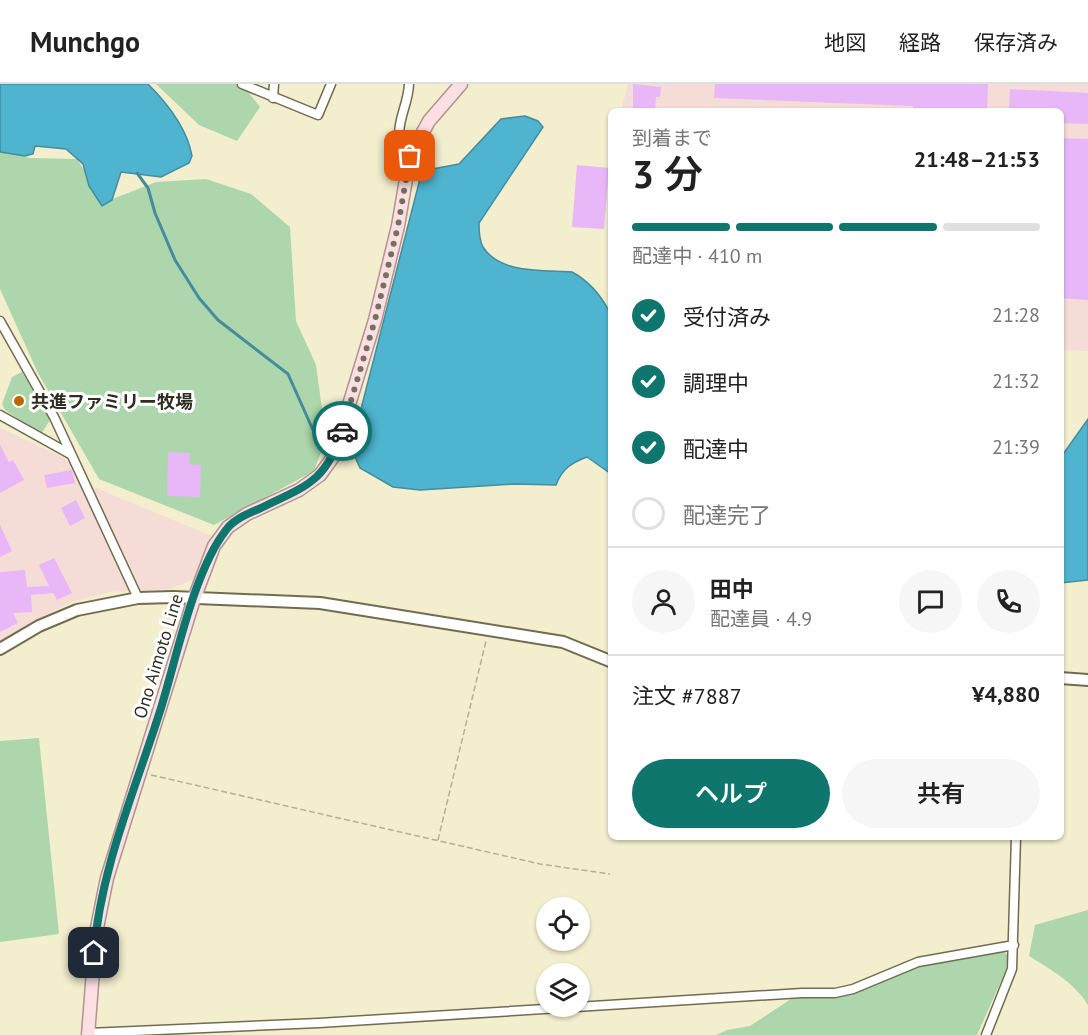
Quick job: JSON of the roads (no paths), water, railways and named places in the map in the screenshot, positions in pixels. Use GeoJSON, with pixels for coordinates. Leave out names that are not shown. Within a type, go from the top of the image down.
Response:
{"type":"FeatureCollection","features":[{"type":"Feature","properties":{"kind":"main road","name":"Ono Aimoto Line"},"geometry":{"type":"LineString","coordinates":[[88,1034],[96,933],[106,878],[194,599],[214,546],[228,527],[247,514],[299,490],[320,475],[333,457],[375,320],[398,226],[410,156],[429,121],[461,84]]}},
{"type":"Feature","properties":{"kind":"street"},"geometry":{"type":"LineString","coordinates":[[242,84],[274,89],[318,115],[331,84]]}},
{"type":"Feature","properties":{"kind":"street"},"geometry":{"type":"LineString","coordinates":[[409,84],[399,131],[401,147],[410,156]]}},
{"type":"Feature","properties":{"kind":"street"},"geometry":{"type":"LineString","coordinates":[[0,321],[54,417],[138,598]]}},
{"type":"Feature","properties":{"kind":"street"},"geometry":{"type":"LineString","coordinates":[[0,415],[70,454]]}},
{"type":"Feature","properties":{"kind":"street"},"geometry":{"type":"LineString","coordinates":[[0,649],[39,626],[77,610],[138,598],[194,599],[320,603],[488,632],[563,642],[608,660]]}},
{"type":"Feature","properties":{"kind":"street"},"geometry":{"type":"LineString","coordinates":[[1064,678],[1088,681]]}},
{"type":"Feature","properties":{"kind":"street"},"geometry":{"type":"LineString","coordinates":[[986,1035],[1012,969],[1016,840]]}},
{"type":"Feature","properties":{"kind":"street"},"geometry":{"type":"LineString","coordinates":[[88,1034],[246,1031],[835,993],[853,989],[918,962],[1014,945]]}},
{"type":"Feature","properties":{"kind":"water"},"geometry":{"type":"Polygon","coordinates":[[[0,84],[148,84],[176,117],[186,136],[192,156],[189,163],[161,177],[121,172],[112,200],[102,206],[89,186],[83,164],[66,149],[35,146],[33,154],[25,156],[0,152],[0,84]]]}},
{"type":"Feature","properties":{"kind":"water"},"geometry":{"type":"Polygon","coordinates":[[[525,116],[538,121],[543,127],[479,223],[479,235],[483,247],[500,262],[523,269],[572,272],[594,288],[608,309],[608,472],[587,457],[568,467],[556,485],[515,484],[420,490],[393,487],[360,468],[351,448],[422,171],[459,164],[501,119],[525,116]]]}},
{"type":"Feature","properties":{"kind":"water"},"geometry":{"type":"Polygon","coordinates":[[[1088,419],[1088,580],[1064,583],[1064,453],[1088,419]]]}},
{"type":"Feature","properties":{"kind":"waterway"},"geometry":{"type":"LineString","coordinates":[[137,173],[148,188],[155,213],[175,260],[199,298],[218,320],[288,374],[317,439],[325,447]]}},
{"type":"Feature","properties":{"kind":"waterway"},"geometry":{"type":"LineString","coordinates":[[345,455],[352,458],[357,454]]}},
{"type":"Feature","properties":{"kind":"place","name":"共進ファミリー牧場"},"geometry":{"type":"Point","coordinates":[19,401]}}]}
